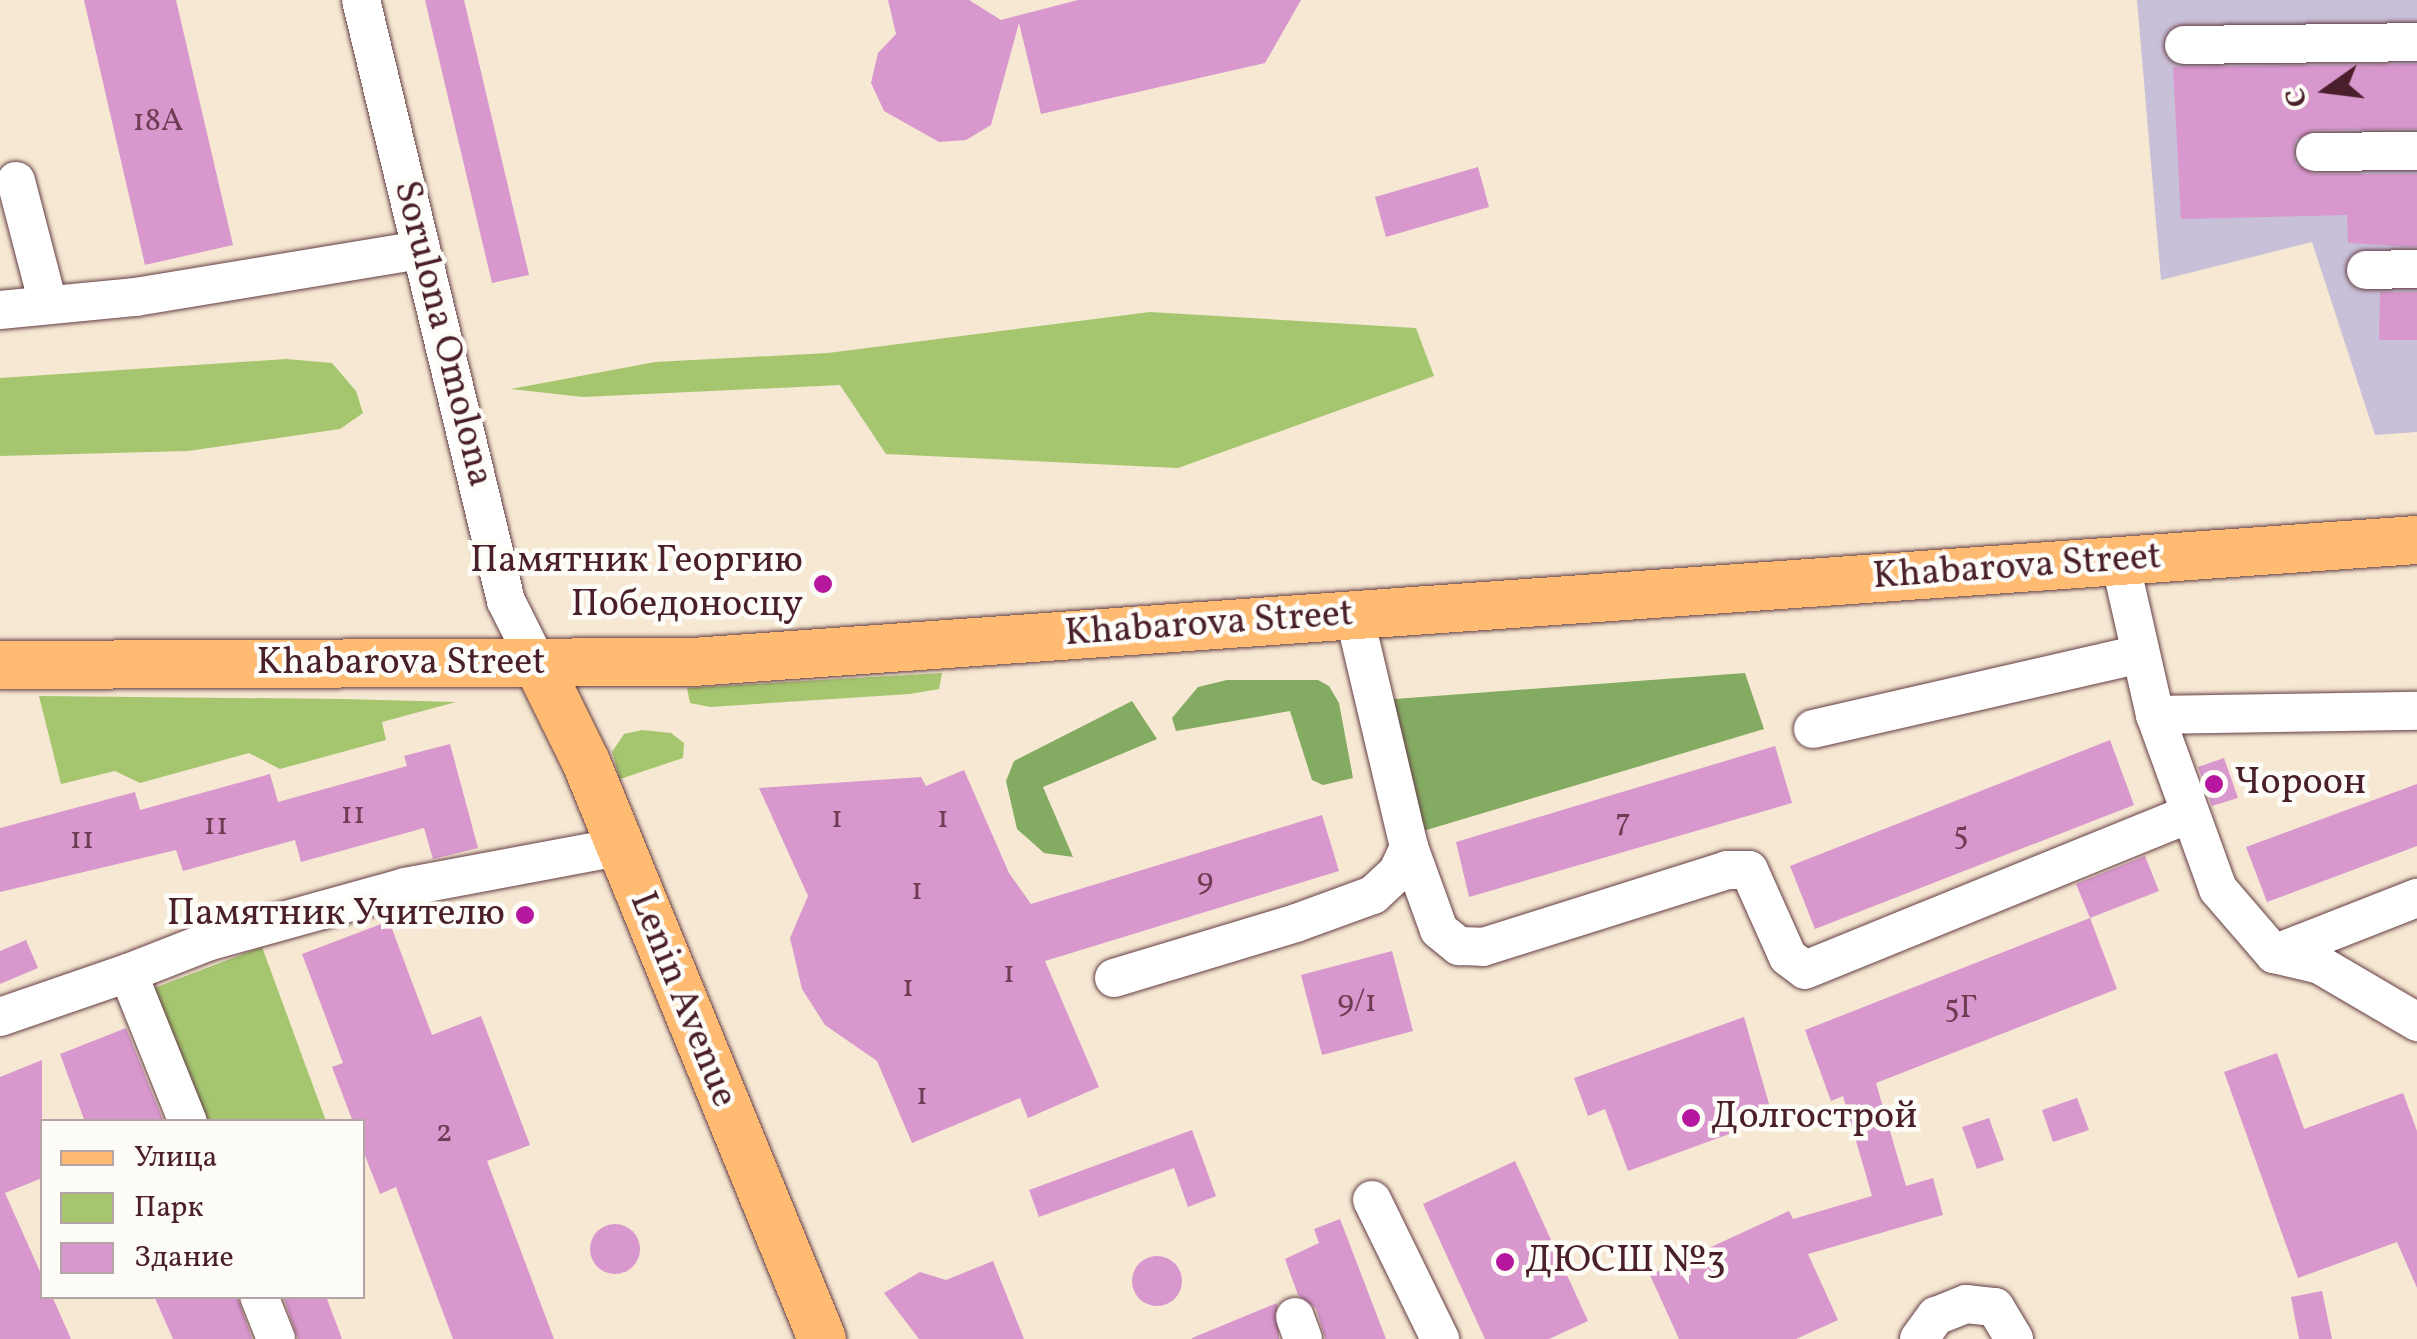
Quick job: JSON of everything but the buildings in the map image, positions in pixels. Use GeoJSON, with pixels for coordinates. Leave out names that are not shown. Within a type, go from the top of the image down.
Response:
{"type":"FeatureCollection","features":[{"type":"Feature","properties":{"kind":"main road","name":"Khabarova Street"},"geometry":{"type":"LineString","coordinates":[[2,667],[693,662],[2416,541]]}},
{"type":"Feature","properties":{"kind":"main road","name":"Lenin Avenue"},"geometry":{"type":"LineString","coordinates":[[537,663],[619,846],[822,1339]]}},
{"type":"Feature","properties":{"kind":"street","name":"Sorulona Omolona"},"geometry":{"type":"LineString","coordinates":[[361,0],[506,600],[537,663]]}},
{"type":"Feature","properties":{"kind":"street"},"geometry":{"type":"LineString","coordinates":[[2184,45],[2417,42]]}},
{"type":"Feature","properties":{"kind":"street"},"geometry":{"type":"LineString","coordinates":[[2315,152],[2417,151]]}},
{"type":"Feature","properties":{"kind":"street"},"geometry":{"type":"LineString","coordinates":[[16,181],[48,304]]}},
{"type":"Feature","properties":{"kind":"street"},"geometry":{"type":"LineString","coordinates":[[0,310],[136,297],[421,250]]}},
{"type":"Feature","properties":{"kind":"street"},"geometry":{"type":"LineString","coordinates":[[2366,270],[2417,269]]}},
{"type":"Feature","properties":{"kind":"street"},"geometry":{"type":"LineString","coordinates":[[2120,561],[2137,655],[2187,815],[2218,889],[2274,954],[2320,966],[2417,1022]]}},
{"type":"Feature","properties":{"kind":"street"},"geometry":{"type":"LineString","coordinates":[[1354,615],[1409,847],[1439,930],[1459,946],[1484,947],[1727,870],[1749,870],[1788,957],[1805,970],[2187,815]]}},
{"type":"Feature","properties":{"kind":"street"},"geometry":{"type":"LineString","coordinates":[[1813,729],[2137,655]]}},
{"type":"Feature","properties":{"kind":"street"},"geometry":{"type":"LineString","coordinates":[[2155,715],[2417,711]]}},
{"type":"Feature","properties":{"kind":"street"},"geometry":{"type":"LineString","coordinates":[[0,1017],[207,942],[405,887],[619,846]]}},
{"type":"Feature","properties":{"kind":"street"},"geometry":{"type":"LineString","coordinates":[[1114,978],[1373,895],[1398,873],[1409,847]]}},
{"type":"Feature","properties":{"kind":"street"},"geometry":{"type":"LineString","coordinates":[[2274,954],[2417,898]]}},
{"type":"Feature","properties":{"kind":"street"},"geometry":{"type":"LineString","coordinates":[[128,973],[187,1119]]}},
{"type":"Feature","properties":{"kind":"street"},"geometry":{"type":"LineString","coordinates":[[1372,1200],[1440,1339]]}},
{"type":"Feature","properties":{"kind":"street"},"geometry":{"type":"LineString","coordinates":[[260,1299],[276,1339]]}},
{"type":"Feature","properties":{"kind":"street"},"geometry":{"type":"LineString","coordinates":[[1919,1339],[1936,1316],[1966,1304],[1995,1308],[2014,1339]]}},
{"type":"Feature","properties":{"kind":"shaded area"},"geometry":{"type":"Polygon","coordinates":[[[2137,0],[2417,0],[2417,432],[2375,435],[2312,242],[2161,280],[2137,0]]]}},
{"type":"Feature","properties":{"kind":"green space"},"geometry":{"type":"Polygon","coordinates":[[[1150,312],[1416,328],[1434,376],[1178,468],[886,454],[840,385],[583,397],[511,389],[655,362],[828,353],[1150,312]]]}},
{"type":"Feature","properties":{"kind":"green space"},"geometry":{"type":"Polygon","coordinates":[[[286,359],[332,363],[356,391],[363,413],[340,429],[188,451],[0,456],[0,378],[286,359]]]}},
{"type":"Feature","properties":{"kind":"green space"},"geometry":{"type":"Polygon","coordinates":[[[942,673],[939,689],[910,694],[710,707],[690,703],[687,688],[942,673]]]}},
{"type":"Feature","properties":{"kind":"green space"},"geometry":{"type":"Polygon","coordinates":[[[1745,673],[1764,729],[1403,837],[1368,701],[1745,673]]]}},
{"type":"Feature","properties":{"kind":"green space"},"geometry":{"type":"Polygon","coordinates":[[[1227,680],[1318,680],[1329,686],[1339,703],[1353,778],[1323,785],[1312,780],[1290,711],[1176,731],[1172,718],[1198,687],[1227,680]]]}},
{"type":"Feature","properties":{"kind":"green space"},"geometry":{"type":"Polygon","coordinates":[[[39,696],[456,702],[382,722],[386,740],[280,769],[249,753],[140,783],[115,771],[61,784],[39,696]]]}},
{"type":"Feature","properties":{"kind":"green space"},"geometry":{"type":"Polygon","coordinates":[[[1132,701],[1157,739],[1043,787],[1073,857],[1044,853],[1017,829],[1006,781],[1014,761],[1132,701]]]}},
{"type":"Feature","properties":{"kind":"green space"},"geometry":{"type":"Polygon","coordinates":[[[642,730],[671,733],[684,743],[683,758],[620,779],[612,752],[624,734],[642,730]]]}},
{"type":"Feature","properties":{"kind":"green space"},"geometry":{"type":"Polygon","coordinates":[[[262,947],[325,1119],[198,1119],[149,990],[262,947]]]}},
{"type":"Feature","properties":{"kind":"place","name":"Памятник Георгию Победоносцу"},"geometry":{"type":"Point","coordinates":[823,584]}},
{"type":"Feature","properties":{"kind":"place","name":"Чороон"},"geometry":{"type":"Point","coordinates":[2214,784]}},
{"type":"Feature","properties":{"kind":"place","name":"Памятник Учителю"},"geometry":{"type":"Point","coordinates":[525,915]}},
{"type":"Feature","properties":{"kind":"place","name":"Долгострой"},"geometry":{"type":"Point","coordinates":[1691,1118]}},
{"type":"Feature","properties":{"kind":"place","name":"ДЮСШ №3"},"geometry":{"type":"Point","coordinates":[1505,1262]}}]}
